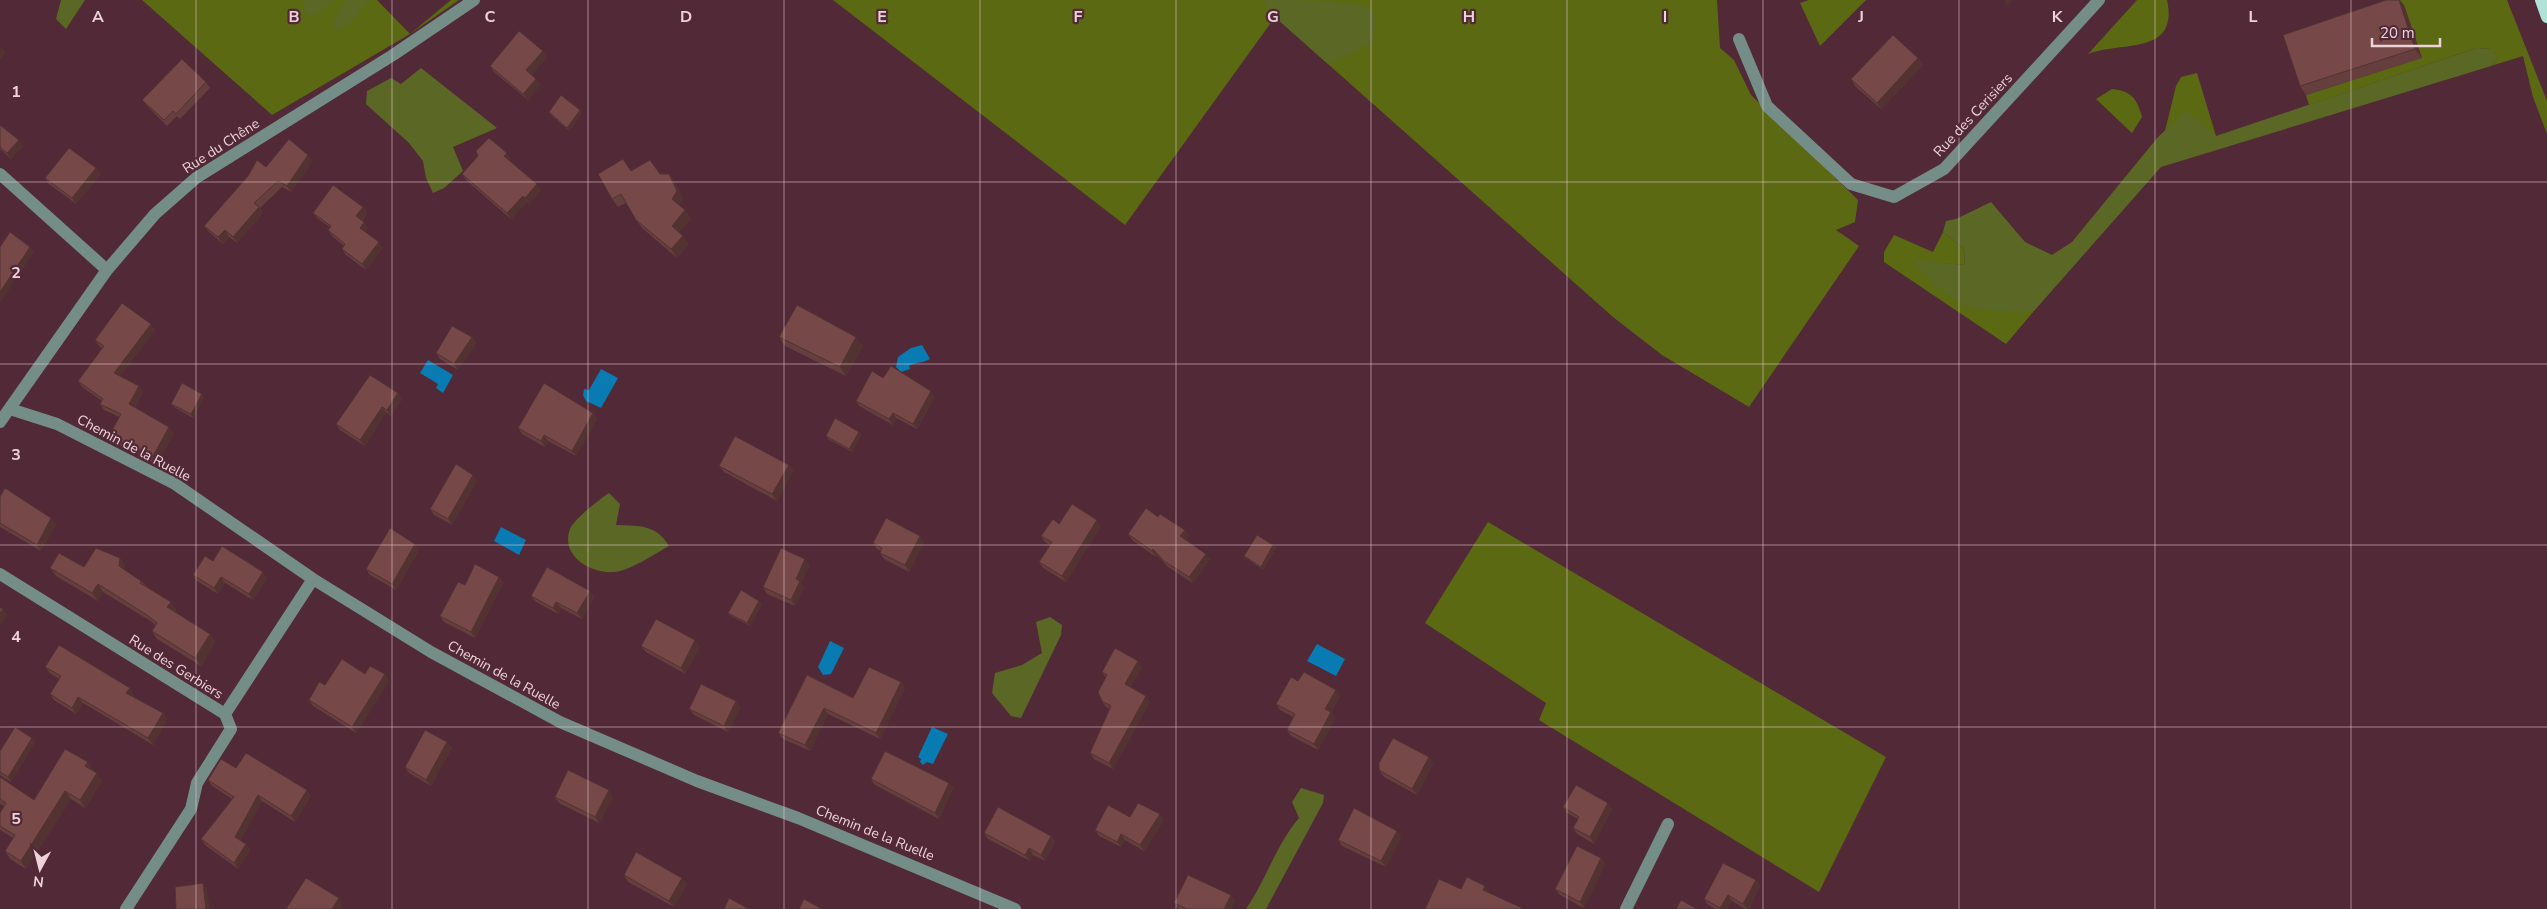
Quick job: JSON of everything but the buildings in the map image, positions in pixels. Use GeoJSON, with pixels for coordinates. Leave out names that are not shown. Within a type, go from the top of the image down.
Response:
{"type":"FeatureCollection","features":[{"type":"Feature","properties":{"kind":"main road"},"geometry":{"type":"LineString","coordinates":[[2541,0],[2547,17]]}},
{"type":"Feature","properties":{"kind":"street","name":"Rue du Chêne"},"geometry":{"type":"LineString","coordinates":[[0,422],[107,270],[155,214],[196,178],[393,56],[474,0]]}},
{"type":"Feature","properties":{"kind":"street","name":"Rue des Cerisiers"},"geometry":{"type":"LineString","coordinates":[[1739,39],[1767,106],[1851,184],[1894,197],[1944,169],[2098,0]]}},
{"type":"Feature","properties":{"kind":"street"},"geometry":{"type":"LineString","coordinates":[[0,174],[107,270]]}},
{"type":"Feature","properties":{"kind":"street","name":"Chemin de la Ruelle"},"geometry":{"type":"LineString","coordinates":[[10,409],[57,424],[175,484],[313,578],[431,652],[560,722],[697,781],[798,818],[1015,909]]}},
{"type":"Feature","properties":{"kind":"street","name":"Rue des Gerbiers"},"geometry":{"type":"LineString","coordinates":[[0,574],[225,714],[313,578]]}},
{"type":"Feature","properties":{"kind":"street"},"geometry":{"type":"LineString","coordinates":[[126,909],[191,810],[197,783],[231,729],[225,714]]}},
{"type":"Feature","properties":{"kind":"street"},"geometry":{"type":"LineString","coordinates":[[1626,909],[1668,824]]}},
{"type":"Feature","properties":{"kind":"green space"},"geometry":{"type":"Polygon","coordinates":[[[61,0],[85,0],[66,29],[56,19],[61,0]]]}},
{"type":"Feature","properties":{"kind":"green space"},"geometry":{"type":"Polygon","coordinates":[[[142,0],[377,0],[410,34],[272,115],[142,0]]]}},
{"type":"Feature","properties":{"kind":"green space"},"geometry":{"type":"Polygon","coordinates":[[[303,0],[334,0],[312,18],[303,9],[303,0]]]}},
{"type":"Feature","properties":{"kind":"green space"},"geometry":{"type":"Polygon","coordinates":[[[345,0],[369,0],[351,22],[337,31],[333,23],[345,0]]]}},
{"type":"Feature","properties":{"kind":"green space"},"geometry":{"type":"Polygon","coordinates":[[[451,0],[459,0],[410,34],[451,0]]]}},
{"type":"Feature","properties":{"kind":"green space"},"geometry":{"type":"Polygon","coordinates":[[[833,0],[1717,0],[1720,48],[1734,60],[1751,95],[1858,200],[1855,222],[1836,230],[1859,246],[1749,407],[1662,355],[1613,317],[1275,17],[1125,225],[833,0]]]}},
{"type":"Feature","properties":{"kind":"green space"},"geometry":{"type":"Polygon","coordinates":[[[1263,0],[1320,1],[1351,4],[1371,10],[1375,18],[1372,43],[1328,64],[1275,17],[1263,0]]]}},
{"type":"Feature","properties":{"kind":"green space"},"geometry":{"type":"Polygon","coordinates":[[[1809,0],[1866,0],[1820,46],[1800,3],[1809,0]]]}},
{"type":"Feature","properties":{"kind":"green space"},"geometry":{"type":"Polygon","coordinates":[[[2137,0],[2167,0],[2168,18],[2164,30],[2156,38],[2145,43],[2088,54],[2137,0]]]}},
{"type":"Feature","properties":{"kind":"green space"},"geometry":{"type":"Polygon","coordinates":[[[2390,0],[2507,0],[2547,101],[2547,134],[2533,97],[2523,56],[2491,66],[2498,58],[2491,49],[2477,48],[2309,105],[2306,95],[2421,58],[2390,0]]]}},
{"type":"Feature","properties":{"kind":"green space"},"geometry":{"type":"Polygon","coordinates":[[[2477,48],[2492,49],[2498,58],[2491,66],[2161,167],[2034,311],[1972,308],[1950,296],[1912,260],[1965,265],[1964,249],[1943,232],[1946,221],[1956,219],[1991,202],[2025,242],[2052,255],[2072,242],[2158,137],[2186,111],[2216,136],[2477,48]]]}},
{"type":"Feature","properties":{"kind":"green space"},"geometry":{"type":"Polygon","coordinates":[[[421,68],[497,128],[453,147],[463,171],[444,188],[433,193],[426,178],[423,161],[409,143],[366,104],[367,91],[391,78],[401,84],[421,68]]]}},
{"type":"Feature","properties":{"kind":"green space"},"geometry":{"type":"Polygon","coordinates":[[[2197,73],[2216,136],[2165,131],[2176,86],[2181,77],[2197,73]]]}},
{"type":"Feature","properties":{"kind":"green space"},"geometry":{"type":"Polygon","coordinates":[[[2112,89],[2129,94],[2138,105],[2142,117],[2132,133],[2096,99],[2112,89]]]}},
{"type":"Feature","properties":{"kind":"green space"},"geometry":{"type":"Polygon","coordinates":[[[1943,232],[1964,249],[1965,265],[1913,261],[1967,306],[2006,311],[2034,311],[2006,344],[1884,262],[1884,252],[1894,235],[1933,252],[1943,232]]]}},
{"type":"Feature","properties":{"kind":"green space"},"geometry":{"type":"Polygon","coordinates":[[[609,493],[620,504],[616,525],[639,526],[653,530],[669,546],[634,565],[614,572],[596,570],[587,566],[573,555],[568,539],[572,525],[609,493]]]}},
{"type":"Feature","properties":{"kind":"green space"},"geometry":{"type":"Polygon","coordinates":[[[1488,522],[1886,757],[1819,892],[1539,720],[1546,703],[1425,623],[1488,522]]]}},
{"type":"Feature","properties":{"kind":"green space"},"geometry":{"type":"Polygon","coordinates":[[[1050,617],[1062,625],[1061,635],[1021,718],[1011,716],[992,693],[995,673],[1022,665],[1042,653],[1036,622],[1050,617]]]}},
{"type":"Feature","properties":{"kind":"green space"},"geometry":{"type":"Polygon","coordinates":[[[1301,788],[1324,795],[1323,803],[1266,909],[1246,909],[1277,851],[1299,818],[1292,802],[1301,788]]]}},
{"type":"Feature","properties":{"kind":"water"},"geometry":{"type":"Polygon","coordinates":[[[922,345],[930,359],[909,366],[910,369],[901,372],[896,367],[898,357],[911,348],[922,345]]]}},
{"type":"Feature","properties":{"kind":"water"},"geometry":{"type":"Polygon","coordinates":[[[428,360],[453,375],[443,393],[436,388],[438,384],[420,373],[428,360]]]}},
{"type":"Feature","properties":{"kind":"water"},"geometry":{"type":"Polygon","coordinates":[[[601,369],[618,378],[601,408],[586,401],[583,395],[584,389],[589,390],[601,369]]]}},
{"type":"Feature","properties":{"kind":"water"},"geometry":{"type":"Polygon","coordinates":[[[501,527],[526,540],[519,555],[494,541],[501,527]]]}},
{"type":"Feature","properties":{"kind":"water"},"geometry":{"type":"Polygon","coordinates":[[[830,641],[844,648],[831,674],[823,675],[818,667],[830,641]]]}},
{"type":"Feature","properties":{"kind":"water"},"geometry":{"type":"Polygon","coordinates":[[[1317,644],[1345,659],[1336,676],[1307,661],[1317,644]]]}},
{"type":"Feature","properties":{"kind":"water"},"geometry":{"type":"Polygon","coordinates":[[[932,727],[948,734],[933,764],[927,762],[923,765],[918,757],[932,727]]]}}]}
